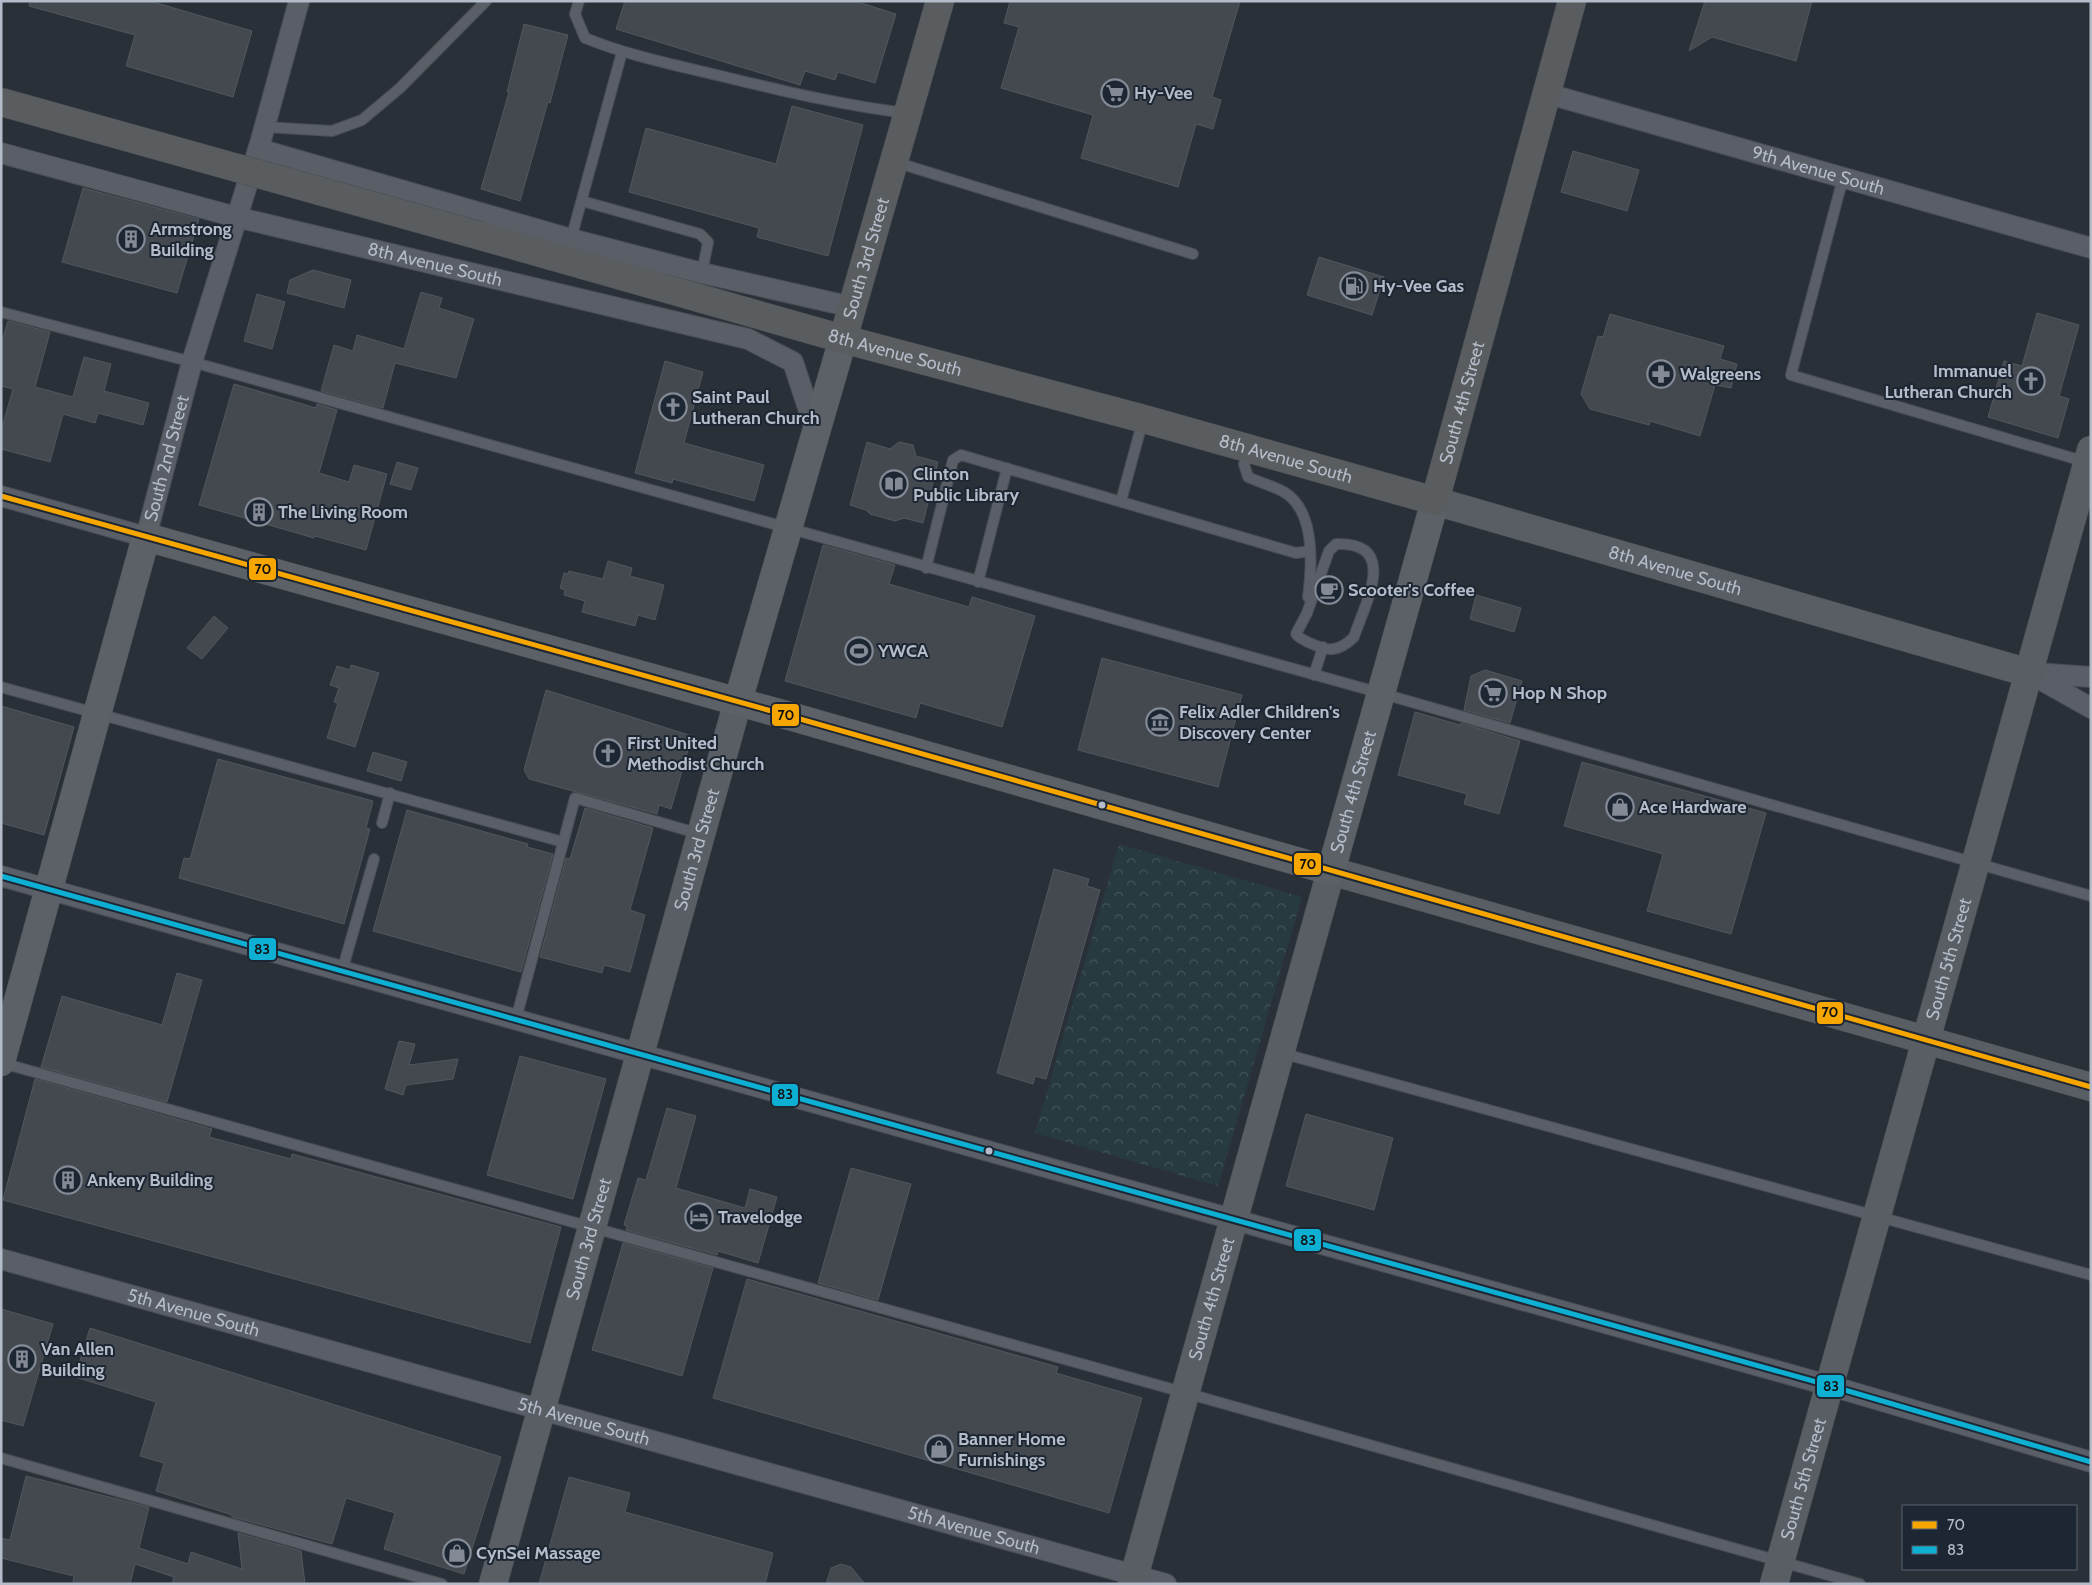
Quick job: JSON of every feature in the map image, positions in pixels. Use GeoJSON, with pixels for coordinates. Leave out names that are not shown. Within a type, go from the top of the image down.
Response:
{"type":"FeatureCollection","features":[{"type":"Feature","properties":{"kind":"highway","name":"South 3rd Street"},"geometry":{"type":"LineString","coordinates":[[842,339],[940,1]]}},
{"type":"Feature","properties":{"kind":"highway","name":"South 4th Street"},"geometry":{"type":"LineString","coordinates":[[1435,501],[1545,93],[1572,1]]}},
{"type":"Feature","properties":{"kind":"highway","name":"8th Avenue South"},"geometry":{"type":"LineString","coordinates":[[1,102],[842,339],[1144,419],[1435,501]]}},
{"type":"Feature","properties":{"kind":"main road","name":"South 3rd Street"},"geometry":{"type":"LineString","coordinates":[[738,702],[842,339]]}},
{"type":"Feature","properties":{"kind":"main road","name":"South 4th Street"},"geometry":{"type":"LineString","coordinates":[[1330,871],[1435,501]]}},
{"type":"Feature","properties":{"kind":"main road"},"geometry":{"type":"LineString","coordinates":[[146,536],[1330,871]]}},
{"type":"Feature","properties":{"kind":"main road","name":"South 2nd Street"},"geometry":{"type":"LineString","coordinates":[[1,1062],[146,536]]}},
{"type":"Feature","properties":{"kind":"street","name":"South 2nd Street"},"geometry":{"type":"LineString","coordinates":[[146,536],[192,362],[236,217],[259,149],[299,1]]}},
{"type":"Feature","properties":{"kind":"street","name":"9th Avenue South"},"geometry":{"type":"LineString","coordinates":[[1545,93],[2091,248]]}},
{"type":"Feature","properties":{"kind":"street","name":"8th Avenue South"},"geometry":{"type":"LineString","coordinates":[[259,149],[571,239],[702,273],[852,308]]}},
{"type":"Feature","properties":{"kind":"street","name":"8th Avenue South"},"geometry":{"type":"LineString","coordinates":[[1,153],[236,217],[748,339],[792,362],[816,432]]}},
{"type":"Feature","properties":{"kind":"street","name":"South 5th Street"},"geometry":{"type":"LineString","coordinates":[[1777,1572],[1879,1216],[2089,456]]}},
{"type":"Feature","properties":{"kind":"street"},"geometry":{"type":"LineString","coordinates":[[1,496],[146,536]]}},
{"type":"Feature","properties":{"kind":"street","name":"8th Avenue South"},"geometry":{"type":"LineString","coordinates":[[1435,501],[2029,673],[2091,677]]}},
{"type":"Feature","properties":{"kind":"street"},"geometry":{"type":"LineString","coordinates":[[2029,673],[2091,708]]}},
{"type":"Feature","properties":{"kind":"street","name":"South 3rd Street"},"geometry":{"type":"LineString","coordinates":[[493,1584],[738,702]]}},
{"type":"Feature","properties":{"kind":"street"},"geometry":{"type":"LineString","coordinates":[[1330,871],[2091,1087]]}},
{"type":"Feature","properties":{"kind":"street","name":"South 4th Street"},"geometry":{"type":"LineString","coordinates":[[1134,1579],[1330,871]]}},
{"type":"Feature","properties":{"kind":"street"},"geometry":{"type":"LineString","coordinates":[[1,876],[1831,1386],[2091,1462]]}},
{"type":"Feature","properties":{"kind":"street","name":"5th Avenue South"},"geometry":{"type":"LineString","coordinates":[[1,1259],[541,1409],[1134,1579],[1166,1584]]}},
{"type":"Feature","properties":{"kind":"lane"},"geometry":{"type":"LineString","coordinates":[[265,128],[332,131],[362,120],[400,88],[486,1]]}},
{"type":"Feature","properties":{"kind":"lane"},"geometry":{"type":"LineString","coordinates":[[579,1],[575,14],[586,38],[622,52],[798,94],[907,114]]}},
{"type":"Feature","properties":{"kind":"lane"},"geometry":{"type":"LineString","coordinates":[[571,239],[622,52]]}},
{"type":"Feature","properties":{"kind":"lane"},"geometry":{"type":"LineString","coordinates":[[893,162],[1193,254]]}},
{"type":"Feature","properties":{"kind":"lane"},"geometry":{"type":"LineString","coordinates":[[1843,178],[1791,375],[2089,456]]}},
{"type":"Feature","properties":{"kind":"lane"},"geometry":{"type":"LineString","coordinates":[[582,201],[700,234],[708,242],[702,273]]}},
{"type":"Feature","properties":{"kind":"lane"},"geometry":{"type":"LineString","coordinates":[[1,312],[192,362],[787,530],[1314,675],[2091,896]]}},
{"type":"Feature","properties":{"kind":"lane"},"geometry":{"type":"LineString","coordinates":[[1121,501],[1144,419]]}},
{"type":"Feature","properties":{"kind":"lane"},"geometry":{"type":"LineString","coordinates":[[1250,449],[1244,464],[1248,477],[1284,492],[1294,501],[1304,516],[1312,559],[1307,613]]}},
{"type":"Feature","properties":{"kind":"lane"},"geometry":{"type":"LineString","coordinates":[[926,568],[953,460],[961,455],[1296,553],[1310,551]]}},
{"type":"Feature","properties":{"kind":"lane"},"geometry":{"type":"LineString","coordinates":[[978,582],[1007,468]]}},
{"type":"Feature","properties":{"kind":"lane"},"geometry":{"type":"LineString","coordinates":[[1336,544],[1343,544],[1366,552],[1372,559],[1375,573],[1354,637],[1347,645],[1332,650],[1323,647],[1300,639],[1296,634],[1307,613],[1330,550],[1336,544]]}},
{"type":"Feature","properties":{"kind":"lane"},"geometry":{"type":"LineString","coordinates":[[1314,675],[1323,647]]}},
{"type":"Feature","properties":{"kind":"lane"},"geometry":{"type":"LineString","coordinates":[[1,687],[562,842]]}},
{"type":"Feature","properties":{"kind":"lane"},"geometry":{"type":"LineString","coordinates":[[382,823],[390,793]]}},
{"type":"Feature","properties":{"kind":"lane"},"geometry":{"type":"LineString","coordinates":[[516,1019],[575,798],[701,834]]}},
{"type":"Feature","properties":{"kind":"lane"},"geometry":{"type":"LineString","coordinates":[[342,971],[374,859]]}},
{"type":"Feature","properties":{"kind":"lane"},"geometry":{"type":"LineString","coordinates":[[1280,1053],[2091,1275]]}},
{"type":"Feature","properties":{"kind":"lane"},"geometry":{"type":"LineString","coordinates":[[1,1062],[593,1229],[1186,1392],[1777,1572],[1860,1584]]}},
{"type":"Feature","properties":{"kind":"lane"},"geometry":{"type":"LineString","coordinates":[[1,1458],[442,1584]]}},
{"type":"Feature","properties":{"kind":"green space"},"geometry":{"type":"Polygon","coordinates":[[[1119,844],[1302,897],[1218,1186],[1035,1133],[1119,844]]]}},
{"type":"Feature","properties":{"kind":"building"},"geometry":{"type":"Polygon","coordinates":[[[30,1],[150,1],[252,31],[233,97],[126,66],[135,35],[29,6],[30,1]]]}},
{"type":"Feature","properties":{"kind":"building"},"geometry":{"type":"Polygon","coordinates":[[[625,1],[855,1],[896,14],[875,83],[838,72],[835,80],[805,71],[800,85],[616,29],[625,1]]]}},
{"type":"Feature","properties":{"kind":"building","name":"Hy-Vee"},"geometry":{"type":"Polygon","coordinates":[[[1010,1],[1240,1],[1212,97],[1221,100],[1213,129],[1196,124],[1178,187],[1081,158],[1093,115],[1001,88],[1019,27],[1004,23],[1010,1]]]}},
{"type":"Feature","properties":{"kind":"building"},"geometry":{"type":"Polygon","coordinates":[[[1705,1],[1812,1],[1796,61],[1712,37],[1689,51],[1705,1]]]}},
{"type":"Feature","properties":{"kind":"building"},"geometry":{"type":"Polygon","coordinates":[[[524,24],[568,35],[550,103],[548,102],[520,201],[481,189],[509,92],[507,92],[524,24]]]}},
{"type":"Feature","properties":{"kind":"building"},"geometry":{"type":"Polygon","coordinates":[[[792,106],[863,125],[828,256],[757,237],[759,228],[629,192],[646,128],[776,164],[792,106]]]}},
{"type":"Feature","properties":{"kind":"building"},"geometry":{"type":"Polygon","coordinates":[[[1573,151],[1639,170],[1627,211],[1561,192],[1573,151]]]}},
{"type":"Feature","properties":{"kind":"building","name":"Armstrong Building"},"geometry":{"type":"Polygon","coordinates":[[[83,188],[199,219],[177,293],[62,262],[83,188]]]}},
{"type":"Feature","properties":{"kind":"building"},"geometry":{"type":"Polygon","coordinates":[[[1319,257],[1384,277],[1372,315],[1307,295],[1319,257]]]}},
{"type":"Feature","properties":{"kind":"building"},"geometry":{"type":"Polygon","coordinates":[[[313,270],[351,280],[344,308],[287,293],[290,280],[313,270]]]}},
{"type":"Feature","properties":{"kind":"building"},"geometry":{"type":"Polygon","coordinates":[[[421,292],[442,298],[439,308],[474,319],[456,378],[395,363],[383,408],[321,391],[334,345],[353,351],[357,335],[404,349],[421,292]]]}},
{"type":"Feature","properties":{"kind":"building"},"geometry":{"type":"Polygon","coordinates":[[[257,294],[285,302],[272,349],[244,341],[257,294]]]}},
{"type":"Feature","properties":{"kind":"building","name":"Immanuel Lutheran Church"},"geometry":{"type":"Polygon","coordinates":[[[2037,313],[2079,325],[2059,396],[2069,399],[2058,438],[1988,417],[2004,361],[2022,366],[2037,313]]]}},
{"type":"Feature","properties":{"kind":"building","name":"Walgreens"},"geometry":{"type":"Polygon","coordinates":[[[1610,314],[1724,346],[1720,359],[1737,364],[1731,388],[1715,385],[1700,436],[1650,421],[1649,425],[1590,409],[1581,394],[1598,336],[1603,337],[1610,314]]]}},
{"type":"Feature","properties":{"kind":"building"},"geometry":{"type":"Polygon","coordinates":[[[8,321],[50,332],[35,387],[73,397],[84,357],[111,364],[104,391],[149,403],[143,425],[98,413],[95,423],[63,414],[50,462],[1,449],[1,431],[13,389],[1,386],[1,345],[8,321]]]}},
{"type":"Feature","properties":{"kind":"building","name":"Saint Paul Lutheran Church"},"geometry":{"type":"Polygon","coordinates":[[[665,361],[703,372],[684,443],[764,465],[754,501],[673,479],[672,483],[635,473],[665,361]]]}},
{"type":"Feature","properties":{"kind":"building"},"geometry":{"type":"Polygon","coordinates":[[[234,384],[316,408],[317,404],[337,410],[319,473],[349,482],[354,465],[387,474],[366,550],[315,536],[314,538],[199,505],[234,384]]]}},
{"type":"Feature","properties":{"kind":"building","name":"Clinton Public Library"},"geometry":{"type":"Polygon","coordinates":[[[867,442],[890,449],[899,442],[913,445],[916,456],[938,462],[923,523],[904,518],[895,521],[870,514],[866,510],[850,505],[867,442]]]}},
{"type":"Feature","properties":{"kind":"building"},"geometry":{"type":"Polygon","coordinates":[[[397,462],[418,468],[411,490],[390,484],[397,462]]]}},
{"type":"Feature","properties":{"kind":"building"},"geometry":{"type":"Polygon","coordinates":[[[823,545],[895,565],[889,584],[969,607],[972,597],[1035,616],[1002,727],[920,703],[916,718],[785,681],[823,545]]]}},
{"type":"Feature","properties":{"kind":"building"},"geometry":{"type":"Polygon","coordinates":[[[608,561],[632,568],[630,576],[664,585],[655,620],[638,615],[635,626],[582,612],[585,601],[564,595],[565,590],[560,588],[564,573],[568,574],[569,571],[603,579],[608,561]]]}},
{"type":"Feature","properties":{"kind":"building","name":"Hop N Shop"},"geometry":{"type":"Polygon","coordinates":[[[1476,595],[1521,608],[1514,632],[1470,619],[1476,595]]]}},
{"type":"Feature","properties":{"kind":"building"},"geometry":{"type":"Polygon","coordinates":[[[214,616],[228,628],[202,659],[187,648],[214,616]]]}},
{"type":"Feature","properties":{"kind":"building","name":"Felix Adler Children's Discovery Center"},"geometry":{"type":"Polygon","coordinates":[[[1102,658],[1242,695],[1218,787],[1078,750],[1102,658]]]}},
{"type":"Feature","properties":{"kind":"building"},"geometry":{"type":"Polygon","coordinates":[[[351,665],[379,673],[355,747],[327,738],[338,703],[334,702],[339,688],[330,685],[337,666],[350,670],[351,665]]]}},
{"type":"Feature","properties":{"kind":"building","name":"Hop N Shop"},"geometry":{"type":"Polygon","coordinates":[[[1485,670],[1522,681],[1510,723],[1464,710],[1471,676],[1485,670]]]}},
{"type":"Feature","properties":{"kind":"building","name":"First United Methodist Church"},"geometry":{"type":"Polygon","coordinates":[[[546,690],[692,736],[671,809],[659,805],[657,814],[529,779],[524,770],[546,690]]]}},
{"type":"Feature","properties":{"kind":"building"},"geometry":{"type":"Polygon","coordinates":[[[1,706],[74,727],[44,835],[1,823],[1,706]]]}},
{"type":"Feature","properties":{"kind":"building"},"geometry":{"type":"Polygon","coordinates":[[[1415,712],[1460,725],[1461,723],[1520,741],[1499,814],[1464,804],[1467,794],[1398,775],[1415,712]]]}},
{"type":"Feature","properties":{"kind":"building"},"geometry":{"type":"Polygon","coordinates":[[[373,752],[407,762],[401,781],[367,771],[373,752]]]}},
{"type":"Feature","properties":{"kind":"building"},"geometry":{"type":"Polygon","coordinates":[[[218,759],[373,801],[366,828],[370,829],[344,924],[179,878],[184,858],[190,859],[218,759]]]}},
{"type":"Feature","properties":{"kind":"building"},"geometry":{"type":"Polygon","coordinates":[[[1582,762],[1766,813],[1731,934],[1647,911],[1663,854],[1564,826],[1582,762]]]}},
{"type":"Feature","properties":{"kind":"building"},"geometry":{"type":"Polygon","coordinates":[[[585,808],[653,828],[630,910],[645,915],[630,972],[604,965],[602,973],[540,957],[566,858],[570,859],[585,808]]]}},
{"type":"Feature","properties":{"kind":"building"},"geometry":{"type":"Polygon","coordinates":[[[407,810],[528,844],[527,847],[553,854],[521,972],[373,931],[407,810]]]}},
{"type":"Feature","properties":{"kind":"building"},"geometry":{"type":"Polygon","coordinates":[[[1054,869],[1089,879],[1087,886],[1100,890],[1046,1079],[1035,1076],[1033,1084],[997,1073],[1054,869]]]}},
{"type":"Feature","properties":{"kind":"building"},"geometry":{"type":"Polygon","coordinates":[[[177,973],[202,980],[167,1102],[41,1067],[62,996],[162,1025],[177,973]]]}},
{"type":"Feature","properties":{"kind":"building"},"geometry":{"type":"Polygon","coordinates":[[[399,1041],[415,1044],[409,1065],[458,1059],[453,1079],[406,1085],[403,1095],[385,1089],[399,1041]]]}},
{"type":"Feature","properties":{"kind":"building"},"geometry":{"type":"Polygon","coordinates":[[[520,1056],[606,1079],[573,1199],[487,1175],[520,1056]]]}},
{"type":"Feature","properties":{"kind":"building"},"geometry":{"type":"Polygon","coordinates":[[[35,1079],[212,1129],[209,1137],[291,1159],[292,1154],[561,1227],[530,1343],[3,1200],[35,1079]]]}},
{"type":"Feature","properties":{"kind":"building","name":"Travelodge"},"geometry":{"type":"Polygon","coordinates":[[[667,1108],[696,1116],[676,1188],[745,1208],[750,1189],[777,1197],[758,1263],[718,1251],[717,1255],[626,1230],[627,1226],[624,1225],[638,1178],[646,1180],[667,1108]]]}},
{"type":"Feature","properties":{"kind":"building"},"geometry":{"type":"Polygon","coordinates":[[[1306,1114],[1393,1138],[1374,1210],[1286,1186],[1306,1114]]]}},
{"type":"Feature","properties":{"kind":"building"},"geometry":{"type":"Polygon","coordinates":[[[851,1168],[911,1184],[878,1300],[818,1283],[851,1168]]]}},
{"type":"Feature","properties":{"kind":"building"},"geometry":{"type":"Polygon","coordinates":[[[623,1243],[713,1268],[682,1376],[592,1350],[623,1243]]]}},
{"type":"Feature","properties":{"kind":"building"},"geometry":{"type":"Polygon","coordinates":[[[747,1279],[1058,1367],[1056,1373],[1142,1398],[1109,1513],[713,1398],[747,1279]]]}},
{"type":"Feature","properties":{"kind":"building","name":"Van Allen Building"},"geometry":{"type":"Polygon","coordinates":[[[1,1309],[53,1324],[23,1426],[1,1420],[1,1309]]]}},
{"type":"Feature","properties":{"kind":"building"},"geometry":{"type":"Polygon","coordinates":[[[90,1328],[501,1457],[464,1574],[384,1549],[395,1513],[346,1498],[332,1544],[233,1517],[229,1514],[156,1491],[164,1463],[140,1456],[156,1402],[75,1377],[90,1328]]]}},
{"type":"Feature","properties":{"kind":"building"},"geometry":{"type":"Polygon","coordinates":[[[26,1476],[149,1507],[139,1548],[188,1564],[191,1552],[242,1569],[238,1533],[301,1551],[305,1584],[172,1584],[174,1577],[135,1564],[130,1584],[73,1584],[74,1576],[1,1558],[1,1538],[10,1540],[26,1476]]]}},
{"type":"Feature","properties":{"kind":"building"},"geometry":{"type":"Polygon","coordinates":[[[569,1477],[630,1493],[625,1512],[773,1553],[765,1584],[539,1584],[569,1477]]]}},
{"type":"Feature","properties":{"kind":"building"},"geometry":{"type":"Polygon","coordinates":[[[841,1564],[851,1567],[865,1584],[826,1584],[831,1568],[841,1564]]]}},
{"type":"Feature","properties":{"kind":"transit line","name":"70"},"geometry":{"type":"LineString","coordinates":[[1,496],[793,717],[2091,1087]]}},
{"type":"Feature","properties":{"kind":"transit line","name":"83"},"geometry":{"type":"LineString","coordinates":[[1,876],[1831,1386],[2091,1462]]}},
{"type":"Feature","properties":{"kind":"place","name":"Hy-Vee"},"geometry":{"type":"Point","coordinates":[1115,93]}},
{"type":"Feature","properties":{"kind":"place","name":"Armstrong Building"},"geometry":{"type":"Point","coordinates":[131,239]}},
{"type":"Feature","properties":{"kind":"place","name":"Hy-Vee Gas"},"geometry":{"type":"Point","coordinates":[1354,286]}},
{"type":"Feature","properties":{"kind":"place","name":"Walgreens"},"geometry":{"type":"Point","coordinates":[1661,374]}},
{"type":"Feature","properties":{"kind":"place","name":"Immanuel Lutheran Church"},"geometry":{"type":"Point","coordinates":[2031,381]}},
{"type":"Feature","properties":{"kind":"place","name":"Saint Paul Lutheran Church"},"geometry":{"type":"Point","coordinates":[673,407]}},
{"type":"Feature","properties":{"kind":"place","name":"Clinton Public Library"},"geometry":{"type":"Point","coordinates":[894,484]}},
{"type":"Feature","properties":{"kind":"place","name":"The Living Room"},"geometry":{"type":"Point","coordinates":[259,512]}},
{"type":"Feature","properties":{"kind":"place","name":"Scooter's Coffee"},"geometry":{"type":"Point","coordinates":[1329,590]}},
{"type":"Feature","properties":{"kind":"place","name":"YWCA"},"geometry":{"type":"Point","coordinates":[859,651]}},
{"type":"Feature","properties":{"kind":"place","name":"Hop N Shop"},"geometry":{"type":"Point","coordinates":[1493,693]}},
{"type":"Feature","properties":{"kind":"place","name":"Felix Adler Children's Discovery Center"},"geometry":{"type":"Point","coordinates":[1160,722]}},
{"type":"Feature","properties":{"kind":"place","name":"First United Methodist Church"},"geometry":{"type":"Point","coordinates":[608,753]}},
{"type":"Feature","properties":{"kind":"place","name":"Ace Hardware"},"geometry":{"type":"Point","coordinates":[1620,807]}},
{"type":"Feature","properties":{"kind":"place","name":"Ankeny Building"},"geometry":{"type":"Point","coordinates":[68,1180]}},
{"type":"Feature","properties":{"kind":"place","name":"Travelodge"},"geometry":{"type":"Point","coordinates":[699,1217]}},
{"type":"Feature","properties":{"kind":"place","name":"Van Allen Building"},"geometry":{"type":"Point","coordinates":[22,1359]}},
{"type":"Feature","properties":{"kind":"place","name":"Banner Home Furnishings"},"geometry":{"type":"Point","coordinates":[939,1449]}},
{"type":"Feature","properties":{"kind":"place","name":"CynSei Massage"},"geometry":{"type":"Point","coordinates":[457,1553]}}]}
